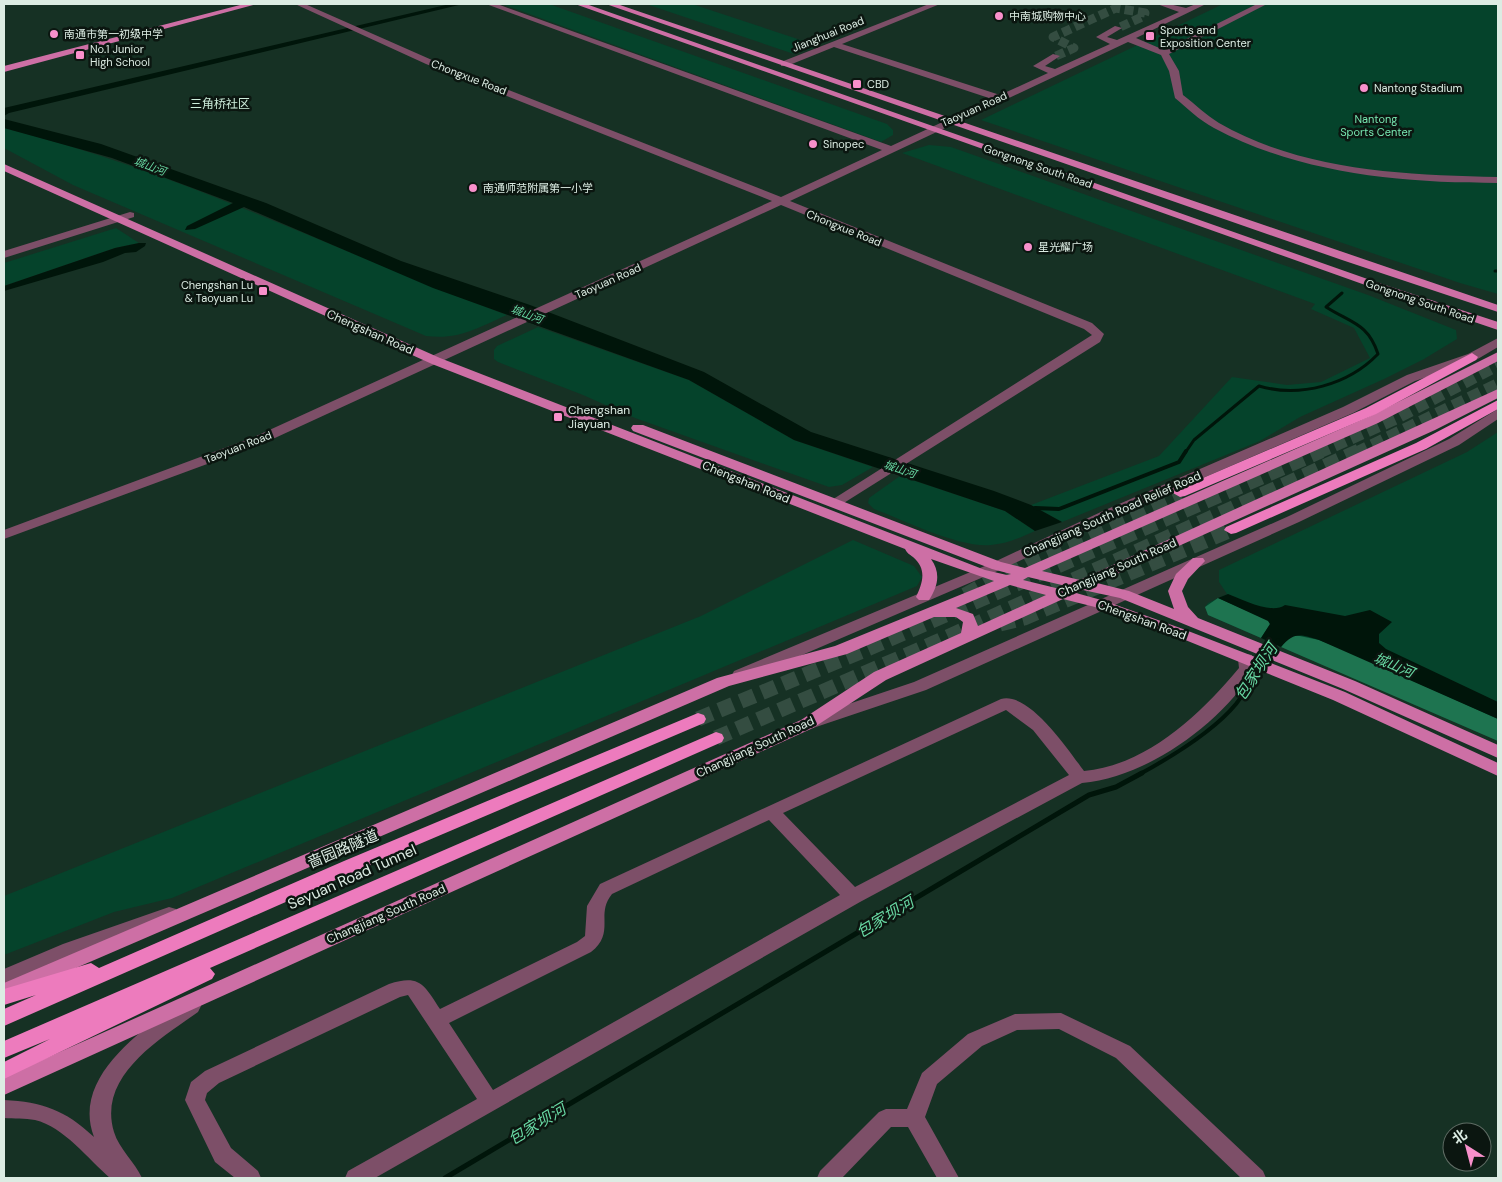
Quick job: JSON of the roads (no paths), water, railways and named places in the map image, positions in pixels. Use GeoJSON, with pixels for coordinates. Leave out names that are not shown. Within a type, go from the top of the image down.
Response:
{"type":"FeatureCollection","features":[{"type":"Feature","properties":{"kind":"highway"},"geometry":{"type":"LineString","coordinates":[[1180,493],[1371,411],[1472,357]]}},
{"type":"Feature","properties":{"kind":"highway"},"geometry":{"type":"LineString","coordinates":[[1231,530],[1421,446],[1498,404]]}},
{"type":"Feature","properties":{"kind":"highway","name":"啬园路隧道"},"geometry":{"type":"LineString","coordinates":[[4,1018],[350,866],[698,719]]}},
{"type":"Feature","properties":{"kind":"highway","name":"Seyuan Road Tunnel"},"geometry":{"type":"LineString","coordinates":[[4,1050],[716,738]]}},
{"type":"Feature","properties":{"kind":"highway"},"geometry":{"type":"LineString","coordinates":[[4,1071],[157,995],[457,862],[580,797]]}},
{"type":"Feature","properties":{"kind":"highway"},"geometry":{"type":"LineString","coordinates":[[4,998],[88,972],[350,866]]}},
{"type":"Feature","properties":{"kind":"main road"},"geometry":{"type":"LineString","coordinates":[[4,68],[240,4]]}},
{"type":"Feature","properties":{"kind":"main road"},"geometry":{"type":"LineString","coordinates":[[4,68],[253,4]]}},
{"type":"Feature","properties":{"kind":"main road","name":"Gongnong South Road"},"geometry":{"type":"LineString","coordinates":[[579,4],[1372,284],[1498,326]]}},
{"type":"Feature","properties":{"kind":"main road","name":"Gongnong South Road"},"geometry":{"type":"LineString","coordinates":[[610,4],[1346,258],[1498,308]]}},
{"type":"Feature","properties":{"kind":"main road","name":"Chengshan Road"},"geometry":{"type":"LineString","coordinates":[[4,156],[36,174],[442,358],[834,503],[996,566],[1124,594],[1194,623],[1257,657],[1498,770]]}},
{"type":"Feature","properties":{"kind":"main road","name":"Chengshan Road"},"geometry":{"type":"LineString","coordinates":[[4,167],[118,220],[442,358],[980,573],[1100,604],[1257,657],[1349,685],[1498,752]]}},
{"type":"Feature","properties":{"kind":"main road"},"geometry":{"type":"LineString","coordinates":[[4,991],[723,682],[841,650],[1026,574],[1373,420],[1498,356]]}},
{"type":"Feature","properties":{"kind":"main road","name":"Changjiang South Road"},"geometry":{"type":"LineString","coordinates":[[4,1086],[807,724],[880,676],[1421,431],[1498,394]]}},
{"type":"Feature","properties":{"kind":"main road"},"geometry":{"type":"LineString","coordinates":[[901,542],[924,558],[930,569],[932,581],[924,598]]}},
{"type":"Feature","properties":{"kind":"main road"},"geometry":{"type":"LineString","coordinates":[[1194,623],[1181,608],[1175,591],[1181,577],[1198,561]]}},
{"type":"Feature","properties":{"kind":"main road"},"geometry":{"type":"LineString","coordinates":[[924,616],[950,610],[963,614],[970,621],[972,628],[968,635]]}},
{"type":"Feature","properties":{"kind":"street","name":"Chongxue Road"},"geometry":{"type":"LineString","coordinates":[[299,4],[429,62],[644,145],[778,202],[1088,326],[1098,334],[1096,339],[834,503]]}},
{"type":"Feature","properties":{"kind":"street"},"geometry":{"type":"LineString","coordinates":[[490,4],[890,149]]}},
{"type":"Feature","properties":{"kind":"street","name":"Jianghuai Road"},"geometry":{"type":"LineString","coordinates":[[784,64],[936,4]]}},
{"type":"Feature","properties":{"kind":"street"},"geometry":{"type":"LineString","coordinates":[[1161,4],[1186,11]]}},
{"type":"Feature","properties":{"kind":"street","name":"Taoyuan Road"},"geometry":{"type":"LineString","coordinates":[[4,535],[259,440],[442,358],[1202,4]]}},
{"type":"Feature","properties":{"kind":"street"},"geometry":{"type":"LineString","coordinates":[[1164,53],[1262,4]]}},
{"type":"Feature","properties":{"kind":"street"},"geometry":{"type":"LineString","coordinates":[[1116,43],[1100,37],[1118,28]]}},
{"type":"Feature","properties":{"kind":"street"},"geometry":{"type":"LineString","coordinates":[[1127,38],[1164,53],[1174,71],[1178,96],[1216,125],[1278,152],[1337,168],[1429,180],[1498,180]]}},
{"type":"Feature","properties":{"kind":"street"},"geometry":{"type":"LineString","coordinates":[[833,44],[999,98]]}},
{"type":"Feature","properties":{"kind":"street"},"geometry":{"type":"LineString","coordinates":[[1055,72],[1038,66],[1056,56]]}},
{"type":"Feature","properties":{"kind":"street"},"geometry":{"type":"LineString","coordinates":[[4,256],[130,215]]}},
{"type":"Feature","properties":{"kind":"street","name":"Changjiang South Road Relief Road"},"geometry":{"type":"LineString","coordinates":[[723,682],[924,598],[1108,514],[1348,410],[1411,378],[1472,357],[1498,342]]}},
{"type":"Feature","properties":{"kind":"street"},"geometry":{"type":"LineString","coordinates":[[807,724],[920,686],[1198,561],[1454,442],[1498,413]]}},
{"type":"Feature","properties":{"kind":"street"},"geometry":{"type":"LineString","coordinates":[[356,1178],[852,897],[1079,777],[1097,778],[1113,773],[1154,754],[1193,726],[1228,694],[1257,657]]}},
{"type":"Feature","properties":{"kind":"street"},"geometry":{"type":"LineString","coordinates":[[436,1020],[584,946],[594,939],[595,914],[600,894],[606,889],[771,810],[1007,703],[1020,709],[1048,734],[1079,777]]}},
{"type":"Feature","properties":{"kind":"street"},"geometry":{"type":"LineString","coordinates":[[771,810],[852,897]]}},
{"type":"Feature","properties":{"kind":"street"},"geometry":{"type":"LineString","coordinates":[[4,977],[114,933],[216,899]]}},
{"type":"Feature","properties":{"kind":"street"},"geometry":{"type":"LineString","coordinates":[[250,1178],[223,1155],[195,1100],[198,1088],[212,1077],[396,990],[411,988],[417,991],[490,1102]]}},
{"type":"Feature","properties":{"kind":"street"},"geometry":{"type":"LineString","coordinates":[[131,1178],[103,1133],[102,1103],[115,1070],[136,1046],[206,995]]}},
{"type":"Feature","properties":{"kind":"street"},"geometry":{"type":"LineString","coordinates":[[914,1118],[929,1080],[975,1040],[1015,1022],[1061,1021],[1124,1052],[1255,1178]]}},
{"type":"Feature","properties":{"kind":"street"},"geometry":{"type":"LineString","coordinates":[[4,1109],[39,1112],[68,1127],[103,1161],[125,1178]]}},
{"type":"Feature","properties":{"kind":"street"},"geometry":{"type":"LineString","coordinates":[[828,1178],[886,1118],[914,1118]]}},
{"type":"Feature","properties":{"kind":"street"},"geometry":{"type":"LineString","coordinates":[[914,1118],[948,1178]]}},
{"type":"Feature","properties":{"kind":"water"},"geometry":{"type":"Polygon","coordinates":[[[450,4],[463,4],[9,113],[4,116],[4,108],[450,4]]]}},
{"type":"Feature","properties":{"kind":"water","name":"城山河"},"geometry":{"type":"Polygon","coordinates":[[[4,119],[101,144],[266,203],[401,261],[530,305],[704,372],[811,432],[994,491],[1031,505],[1062,522],[1035,531],[1005,511],[794,440],[689,380],[433,288],[244,207],[195,229],[185,230],[187,226],[233,203],[112,158],[4,128],[4,119]]]}},
{"type":"Feature","properties":{"kind":"water"},"geometry":{"type":"Polygon","coordinates":[[[146,243],[145,246],[136,252],[125,253],[103,262],[4,291],[4,286],[115,248],[146,243]]]}},
{"type":"Feature","properties":{"kind":"water","name":"城山河"},"geometry":{"type":"Polygon","coordinates":[[[1228,594],[1256,605],[1272,608],[1279,608],[1285,605],[1345,616],[1370,610],[1392,622],[1379,634],[1379,643],[1386,649],[1498,702],[1498,719],[1319,640],[1294,636],[1281,647],[1261,638],[1270,624],[1268,621],[1218,598],[1228,594]]]}},
{"type":"Feature","properties":{"kind":"waterway"},"geometry":{"type":"LineString","coordinates":[[1185,453],[1194,440],[1259,386],[1291,390],[1323,386],[1353,374],[1378,354],[1374,344],[1364,330],[1326,307],[1342,293]]}},
{"type":"Feature","properties":{"kind":"waterway"},"geometry":{"type":"LineString","coordinates":[[1035,508],[1059,509],[1179,462],[1186,451]]}},
{"type":"Feature","properties":{"kind":"waterway","name":"包家坝河"},"geometry":{"type":"LineString","coordinates":[[1140,774],[1191,743],[1227,714],[1242,696],[1278,640]]}},
{"type":"Feature","properties":{"kind":"waterway","name":"包家坝河"},"geometry":{"type":"LineString","coordinates":[[445,1178],[1089,795],[1116,787],[1142,773]]}},
{"type":"Feature","properties":{"kind":"tunnel"},"geometry":{"type":"LineString","coordinates":[[1056,56],[1074,48],[1053,37],[1116,8],[1145,13],[1144,16],[1118,28]]}},
{"type":"Feature","properties":{"kind":"tunnel"},"geometry":{"type":"LineString","coordinates":[[1318,453],[1395,419],[1498,365]]}},
{"type":"Feature","properties":{"kind":"tunnel"},"geometry":{"type":"LineString","coordinates":[[1356,453],[1498,384]]}},
{"type":"Feature","properties":{"kind":"tunnel"},"geometry":{"type":"LineString","coordinates":[[698,719],[865,650],[1321,451]]}},
{"type":"Feature","properties":{"kind":"tunnel"},"geometry":{"type":"LineString","coordinates":[[716,738],[934,643],[1359,451]]}},
{"type":"Feature","properties":{"kind":"tunnel"},"geometry":{"type":"LineString","coordinates":[[965,595],[1033,558],[1180,493]]}},
{"type":"Feature","properties":{"kind":"tunnel"},"geometry":{"type":"LineString","coordinates":[[1000,624],[1024,618],[1231,530]]}},
{"type":"Feature","properties":{"kind":"place","name":"中南城购物中心"},"geometry":{"type":"Point","coordinates":[999,16]}},
{"type":"Feature","properties":{"kind":"place","name":"南通市第一初级中学"},"geometry":{"type":"Point","coordinates":[54,34]}},
{"type":"Feature","properties":{"kind":"place","name":"Sports and Exposition Center"},"geometry":{"type":"Point","coordinates":[1150,36]}},
{"type":"Feature","properties":{"kind":"place","name":"No.1 Junior High School"},"geometry":{"type":"Point","coordinates":[80,55]}},
{"type":"Feature","properties":{"kind":"place","name":"CBD"},"geometry":{"type":"Point","coordinates":[857,84]}},
{"type":"Feature","properties":{"kind":"place","name":"Nantong Stadium"},"geometry":{"type":"Point","coordinates":[1364,88]}},
{"type":"Feature","properties":{"kind":"place","name":"Sinopec"},"geometry":{"type":"Point","coordinates":[813,144]}},
{"type":"Feature","properties":{"kind":"place","name":"南通师范附属第一小学"},"geometry":{"type":"Point","coordinates":[473,188]}},
{"type":"Feature","properties":{"kind":"place","name":"星光耀广场"},"geometry":{"type":"Point","coordinates":[1028,247]}},
{"type":"Feature","properties":{"kind":"place","name":"Chengshan Lu & Taoyuan Lu"},"geometry":{"type":"Point","coordinates":[263,291]}},
{"type":"Feature","properties":{"kind":"place","name":"Chengshan Jiayuan"},"geometry":{"type":"Point","coordinates":[558,417]}},
{"type":"Feature","properties":{"kind":"district","name":"三角桥社区"},"geometry":{"type":"Point","coordinates":[220,104]}},
{"type":"Feature","properties":{"kind":"park label","name":"Nantong Sports Center"},"geometry":{"type":"Point","coordinates":[1376,125]}}]}
